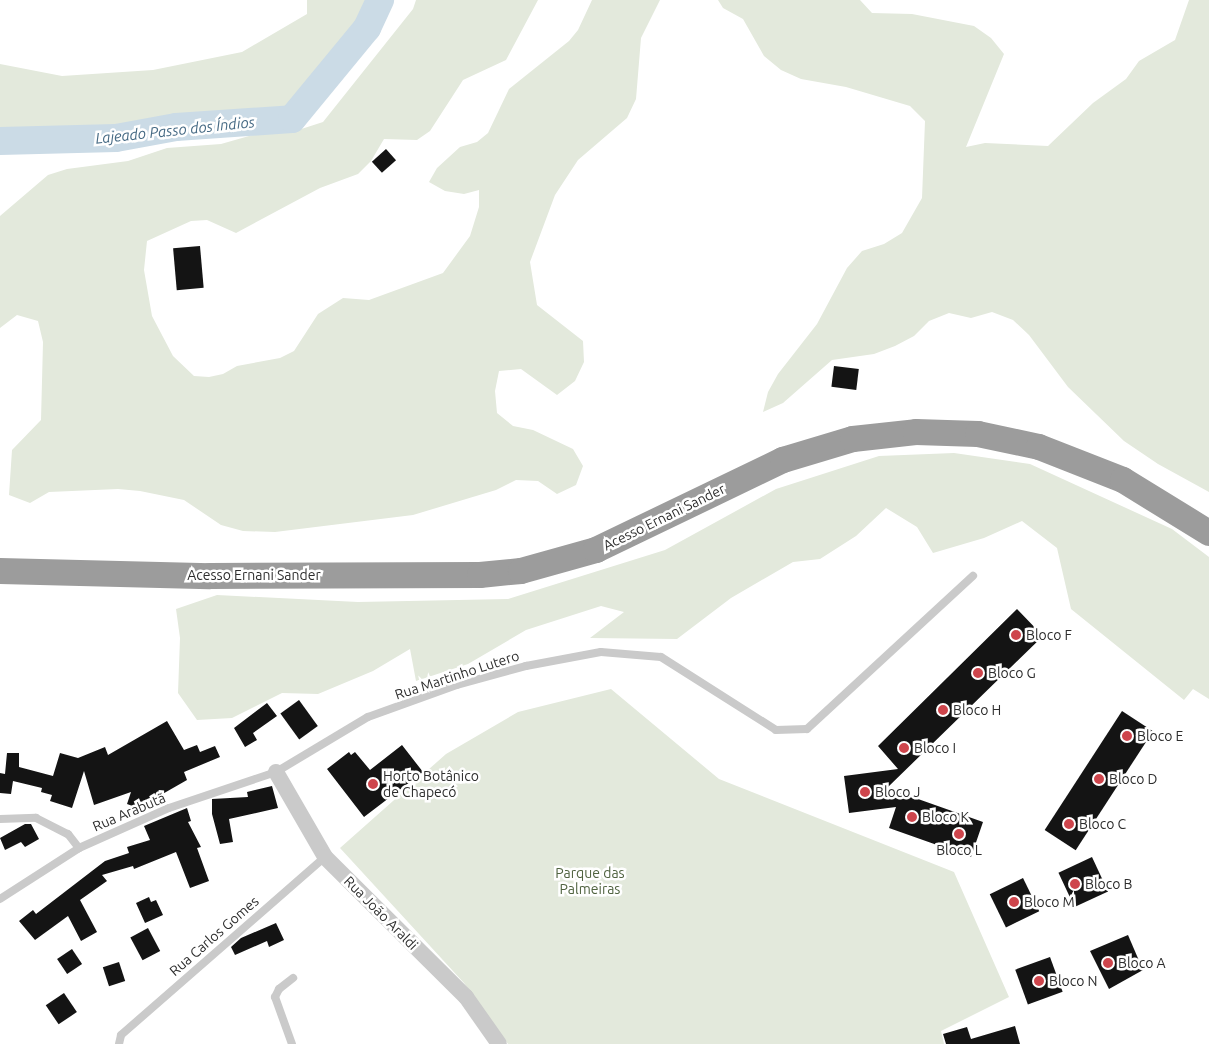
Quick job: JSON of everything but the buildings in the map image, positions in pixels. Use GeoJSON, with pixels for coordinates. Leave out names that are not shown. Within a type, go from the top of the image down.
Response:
{"type":"FeatureCollection","features":[{"type":"Feature","properties":{"kind":"highway","name":"Acesso Ernani Sander"},"geometry":{"type":"LineString","coordinates":[[0,571],[239,576],[480,575],[522,570],[596,550],[783,460],[852,439],[916,432],[978,434],[1047,450],[1123,480],[1209,533]]}},
{"type":"Feature","properties":{"kind":"street","name":"Rua João Araldi"},"geometry":{"type":"LineString","coordinates":[[276,772],[325,857],[466,997],[499,1044]]}},
{"type":"Feature","properties":{"kind":"lane","name":"Rua Martinho Lutero"},"geometry":{"type":"LineString","coordinates":[[276,772],[368,717],[458,685],[526,666],[601,652],[661,657],[776,730],[807,729],[973,576]]}},
{"type":"Feature","properties":{"kind":"lane","name":"Rua Arabutã"},"geometry":{"type":"LineString","coordinates":[[79,848],[169,808],[276,772]]}},
{"type":"Feature","properties":{"kind":"lane"},"geometry":{"type":"LineString","coordinates":[[0,820],[36,818],[68,834],[79,848],[0,899]]}},
{"type":"Feature","properties":{"kind":"lane","name":"Rua Carlos Gomes"},"geometry":{"type":"LineString","coordinates":[[119,1044],[121,1035],[325,857]]}},
{"type":"Feature","properties":{"kind":"lane"},"geometry":{"type":"LineString","coordinates":[[292,1044],[275,997],[279,989],[293,978]]}},
{"type":"Feature","properties":{"kind":"green space"},"geometry":{"type":"Polygon","coordinates":[[[307,0],[380,0],[367,28],[292,119],[176,127],[116,138],[0,141],[0,64],[62,76],[153,70],[242,52],[307,14],[307,0]]]}},
{"type":"Feature","properties":{"kind":"green space"},"geometry":{"type":"Polygon","coordinates":[[[416,0],[538,0],[506,60],[463,80],[430,131],[417,140],[384,139],[371,161],[358,174],[320,188],[236,233],[207,220],[191,221],[147,241],[144,270],[152,316],[173,356],[194,376],[209,377],[223,374],[237,366],[280,358],[294,351],[318,314],[343,298],[369,300],[443,273],[470,236],[479,207],[479,190],[464,194],[445,191],[429,182],[437,168],[460,147],[477,142],[488,133],[509,89],[569,41],[578,30],[592,0],[660,0],[641,38],[636,99],[627,118],[578,160],[555,195],[530,262],[537,305],[583,341],[584,362],[575,381],[557,395],[521,369],[499,371],[495,391],[497,413],[513,426],[533,430],[573,449],[583,466],[576,485],[557,494],[538,481],[516,480],[496,490],[413,515],[275,532],[243,531],[221,525],[184,500],[140,491],[118,489],[49,492],[30,503],[9,495],[12,450],[41,420],[43,342],[38,321],[17,315],[0,328],[0,216],[48,175],[67,169],[128,161],[167,148],[221,144],[266,131],[289,133],[323,122],[413,9],[416,0]]]}},
{"type":"Feature","properties":{"kind":"green space"},"geometry":{"type":"Polygon","coordinates":[[[718,0],[860,0],[872,13],[912,14],[974,26],[991,38],[1004,54],[966,147],[985,143],[1048,146],[1093,103],[1126,79],[1139,61],[1175,40],[1189,0],[1209,0],[1209,492],[1158,464],[1124,441],[1068,387],[1029,335],[1013,320],[992,312],[971,318],[949,313],[929,321],[914,336],[895,346],[874,354],[832,360],[783,403],[763,412],[768,392],[778,374],[817,324],[847,268],[862,251],[884,244],[902,233],[922,198],[925,121],[910,106],[846,87],[801,79],[781,70],[764,56],[743,19],[723,8],[718,0]]]}},
{"type":"Feature","properties":{"kind":"green space"},"geometry":{"type":"Polygon","coordinates":[[[954,453],[1030,464],[1172,529],[1209,557],[1209,699],[1193,689],[1184,700],[1071,609],[1057,548],[1022,521],[984,538],[933,553],[917,527],[886,508],[856,536],[820,559],[793,562],[731,598],[677,639],[590,638],[624,612],[601,606],[526,630],[468,664],[416,681],[410,649],[373,671],[318,694],[282,693],[232,718],[197,720],[178,693],[180,638],[176,609],[217,595],[358,602],[508,599],[665,550],[776,489],[879,456],[954,453]]]}},
{"type":"Feature","properties":{"kind":"green space","name":"Parque das Palmeiras"},"geometry":{"type":"Polygon","coordinates":[[[611,689],[719,779],[954,872],[1009,997],[941,1031],[944,1044],[508,1044],[464,983],[340,848],[446,754],[518,712],[611,689]]]}},
{"type":"Feature","properties":{"kind":"waterway","name":"Lajeado Passo dos Índios"},"geometry":{"type":"LineString","coordinates":[[0,141],[116,138],[176,127],[292,119],[367,28],[380,0]]}},
{"type":"Feature","properties":{"kind":"place","name":"Bloco F"},"geometry":{"type":"Point","coordinates":[1016,635]}},
{"type":"Feature","properties":{"kind":"place","name":"Bloco G"},"geometry":{"type":"Point","coordinates":[978,673]}},
{"type":"Feature","properties":{"kind":"place","name":"Bloco H"},"geometry":{"type":"Point","coordinates":[943,710]}},
{"type":"Feature","properties":{"kind":"place","name":"Bloco E"},"geometry":{"type":"Point","coordinates":[1127,736]}},
{"type":"Feature","properties":{"kind":"place","name":"Bloco I"},"geometry":{"type":"Point","coordinates":[904,748]}},
{"type":"Feature","properties":{"kind":"place","name":"Bloco D"},"geometry":{"type":"Point","coordinates":[1099,779]}},
{"type":"Feature","properties":{"kind":"place","name":"Horto Botânico de Chapecó"},"geometry":{"type":"Point","coordinates":[373,784]}},
{"type":"Feature","properties":{"kind":"place","name":"Bloco J"},"geometry":{"type":"Point","coordinates":[865,792]}},
{"type":"Feature","properties":{"kind":"place","name":"Bloco K"},"geometry":{"type":"Point","coordinates":[912,817]}},
{"type":"Feature","properties":{"kind":"place","name":"Bloco C"},"geometry":{"type":"Point","coordinates":[1069,824]}},
{"type":"Feature","properties":{"kind":"place","name":"Bloco L"},"geometry":{"type":"Point","coordinates":[959,834]}},
{"type":"Feature","properties":{"kind":"place","name":"Bloco B"},"geometry":{"type":"Point","coordinates":[1075,884]}},
{"type":"Feature","properties":{"kind":"place","name":"Bloco M"},"geometry":{"type":"Point","coordinates":[1014,902]}},
{"type":"Feature","properties":{"kind":"place","name":"Bloco A"},"geometry":{"type":"Point","coordinates":[1108,963]}},
{"type":"Feature","properties":{"kind":"place","name":"Bloco N"},"geometry":{"type":"Point","coordinates":[1039,981]}}]}
